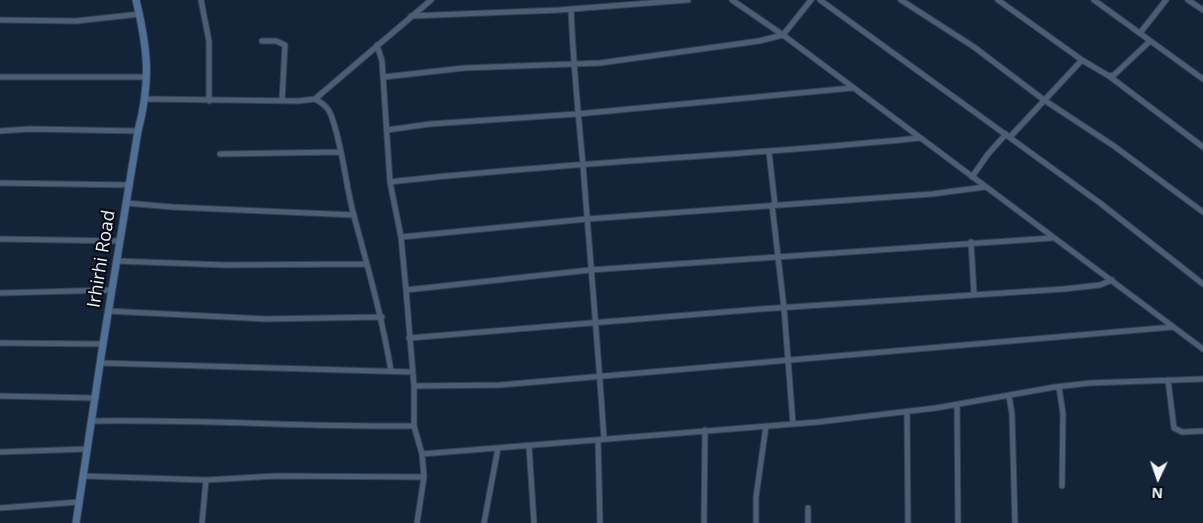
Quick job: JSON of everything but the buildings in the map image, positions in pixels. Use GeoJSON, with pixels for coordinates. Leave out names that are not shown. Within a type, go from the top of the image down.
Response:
{"type":"FeatureCollection","features":[{"type":"Feature","properties":{"kind":"street","name":"Irhirhi Road"},"geometry":{"type":"LineString","coordinates":[[76,523],[96,398],[102,344],[138,131],[146,99],[147,55],[136,0]]}},
{"type":"Feature","properties":{"kind":"street"},"geometry":{"type":"LineString","coordinates":[[201,0],[209,41],[209,101]]}},
{"type":"Feature","properties":{"kind":"street"},"geometry":{"type":"LineString","coordinates":[[315,99],[431,0]]}},
{"type":"Feature","properties":{"kind":"street"},"geometry":{"type":"LineString","coordinates":[[411,16],[571,9],[688,0]]}},
{"type":"Feature","properties":{"kind":"street"},"geometry":{"type":"LineString","coordinates":[[732,0],[783,35],[1052,238],[1112,280],[1203,349]]}},
{"type":"Feature","properties":{"kind":"street"},"geometry":{"type":"LineString","coordinates":[[384,77],[464,68],[573,64],[668,55],[759,41],[783,35],[811,0]]}},
{"type":"Feature","properties":{"kind":"street"},"geometry":{"type":"LineString","coordinates":[[820,0],[1100,203],[1203,284]]}},
{"type":"Feature","properties":{"kind":"street"},"geometry":{"type":"LineString","coordinates":[[901,0],[974,47],[1044,100],[1114,146],[1203,212]]}},
{"type":"Feature","properties":{"kind":"street"},"geometry":{"type":"LineString","coordinates":[[998,0],[1082,60],[1109,76],[1203,146]]}},
{"type":"Feature","properties":{"kind":"street"},"geometry":{"type":"LineString","coordinates":[[1094,0],[1203,79]]}},
{"type":"Feature","properties":{"kind":"street"},"geometry":{"type":"LineString","coordinates":[[1140,33],[1166,0]]}},
{"type":"Feature","properties":{"kind":"street"},"geometry":{"type":"LineString","coordinates":[[1188,0],[1203,10]]}},
{"type":"Feature","properties":{"kind":"street"},"geometry":{"type":"LineString","coordinates":[[571,9],[573,64],[583,163],[604,439]]}},
{"type":"Feature","properties":{"kind":"street"},"geometry":{"type":"LineString","coordinates":[[0,20],[76,21],[140,14]]}},
{"type":"Feature","properties":{"kind":"street"},"geometry":{"type":"LineString","coordinates":[[262,41],[276,41],[285,45],[282,101]]}},
{"type":"Feature","properties":{"kind":"street"},"geometry":{"type":"LineString","coordinates":[[1109,76],[1124,68],[1150,41]]}},
{"type":"Feature","properties":{"kind":"street"},"geometry":{"type":"LineString","coordinates":[[377,45],[384,77],[390,182],[401,237],[414,386],[414,426],[422,454],[424,477],[417,523]]}},
{"type":"Feature","properties":{"kind":"street"},"geometry":{"type":"LineString","coordinates":[[972,177],[988,154],[1082,60]]}},
{"type":"Feature","properties":{"kind":"street"},"geometry":{"type":"LineString","coordinates":[[0,77],[147,78]]}},
{"type":"Feature","properties":{"kind":"street"},"geometry":{"type":"LineString","coordinates":[[387,130],[430,124],[577,114],[852,88]]}},
{"type":"Feature","properties":{"kind":"street"},"geometry":{"type":"LineString","coordinates":[[146,99],[209,101],[315,99],[324,104],[330,113],[366,264],[382,317],[391,371]]}},
{"type":"Feature","properties":{"kind":"street"},"geometry":{"type":"LineString","coordinates":[[0,131],[30,129],[138,131]]}},
{"type":"Feature","properties":{"kind":"street"},"geometry":{"type":"LineString","coordinates":[[390,182],[583,163],[769,152],[921,138]]}},
{"type":"Feature","properties":{"kind":"street"},"geometry":{"type":"LineString","coordinates":[[220,154],[340,152]]}},
{"type":"Feature","properties":{"kind":"street"},"geometry":{"type":"LineString","coordinates":[[769,152],[793,424]]}},
{"type":"Feature","properties":{"kind":"street"},"geometry":{"type":"LineString","coordinates":[[0,183],[130,184]]}},
{"type":"Feature","properties":{"kind":"street"},"geometry":{"type":"LineString","coordinates":[[401,237],[587,219],[932,194],[985,187]]}},
{"type":"Feature","properties":{"kind":"street"},"geometry":{"type":"LineString","coordinates":[[126,203],[172,207],[354,215]]}},
{"type":"Feature","properties":{"kind":"street"},"geometry":{"type":"LineString","coordinates":[[406,290],[590,270],[778,258],[971,242],[1052,238]]}},
{"type":"Feature","properties":{"kind":"street"},"geometry":{"type":"LineString","coordinates":[[0,239],[120,240]]}},
{"type":"Feature","properties":{"kind":"street"},"geometry":{"type":"LineString","coordinates":[[971,242],[974,294]]}},
{"type":"Feature","properties":{"kind":"street"},"geometry":{"type":"LineString","coordinates":[[117,261],[225,265],[366,264]]}},
{"type":"Feature","properties":{"kind":"street"},"geometry":{"type":"LineString","coordinates":[[409,338],[596,322],[1064,289],[1100,285],[1112,280]]}},
{"type":"Feature","properties":{"kind":"street"},"geometry":{"type":"LineString","coordinates":[[0,294],[112,290]]}},
{"type":"Feature","properties":{"kind":"street"},"geometry":{"type":"LineString","coordinates":[[108,311],[266,319],[382,317]]}},
{"type":"Feature","properties":{"kind":"street"},"geometry":{"type":"LineString","coordinates":[[414,386],[500,385],[788,358],[1173,327]]}},
{"type":"Feature","properties":{"kind":"street"},"geometry":{"type":"LineString","coordinates":[[0,343],[102,344]]}},
{"type":"Feature","properties":{"kind":"street"},"geometry":{"type":"LineString","coordinates":[[100,363],[412,372]]}},
{"type":"Feature","properties":{"kind":"street"},"geometry":{"type":"LineString","coordinates":[[422,454],[793,424],[907,412],[1059,387],[1115,382],[1203,379]]}},
{"type":"Feature","properties":{"kind":"street"},"geometry":{"type":"LineString","coordinates":[[1168,380],[1174,428],[1182,432],[1203,431]]}},
{"type":"Feature","properties":{"kind":"street"},"geometry":{"type":"LineString","coordinates":[[1059,387],[1063,414],[1062,486]]}},
{"type":"Feature","properties":{"kind":"street"},"geometry":{"type":"LineString","coordinates":[[0,396],[96,398]]}},
{"type":"Feature","properties":{"kind":"street"},"geometry":{"type":"LineString","coordinates":[[1009,396],[1012,414],[1015,523]]}},
{"type":"Feature","properties":{"kind":"street"},"geometry":{"type":"LineString","coordinates":[[957,405],[958,523]]}},
{"type":"Feature","properties":{"kind":"street"},"geometry":{"type":"LineString","coordinates":[[907,412],[908,523]]}},
{"type":"Feature","properties":{"kind":"street"},"geometry":{"type":"LineString","coordinates":[[91,421],[168,420],[296,426],[414,426]]}},
{"type":"Feature","properties":{"kind":"street"},"geometry":{"type":"LineString","coordinates":[[756,523],[756,496],[766,426]]}},
{"type":"Feature","properties":{"kind":"street"},"geometry":{"type":"LineString","coordinates":[[704,523],[705,430]]}},
{"type":"Feature","properties":{"kind":"street"},"geometry":{"type":"LineString","coordinates":[[598,440],[600,523]]}},
{"type":"Feature","properties":{"kind":"street"},"geometry":{"type":"LineString","coordinates":[[529,446],[534,523]]}},
{"type":"Feature","properties":{"kind":"street"},"geometry":{"type":"LineString","coordinates":[[484,523],[498,448]]}},
{"type":"Feature","properties":{"kind":"street"},"geometry":{"type":"LineString","coordinates":[[0,452],[88,450]]}},
{"type":"Feature","properties":{"kind":"street"},"geometry":{"type":"LineString","coordinates":[[83,476],[206,480],[276,476],[424,477]]}},
{"type":"Feature","properties":{"kind":"street"},"geometry":{"type":"LineString","coordinates":[[202,523],[206,480]]}},
{"type":"Feature","properties":{"kind":"street"},"geometry":{"type":"LineString","coordinates":[[0,508],[79,502]]}},
{"type":"Feature","properties":{"kind":"street"},"geometry":{"type":"LineString","coordinates":[[808,508],[808,523]]}}]}
